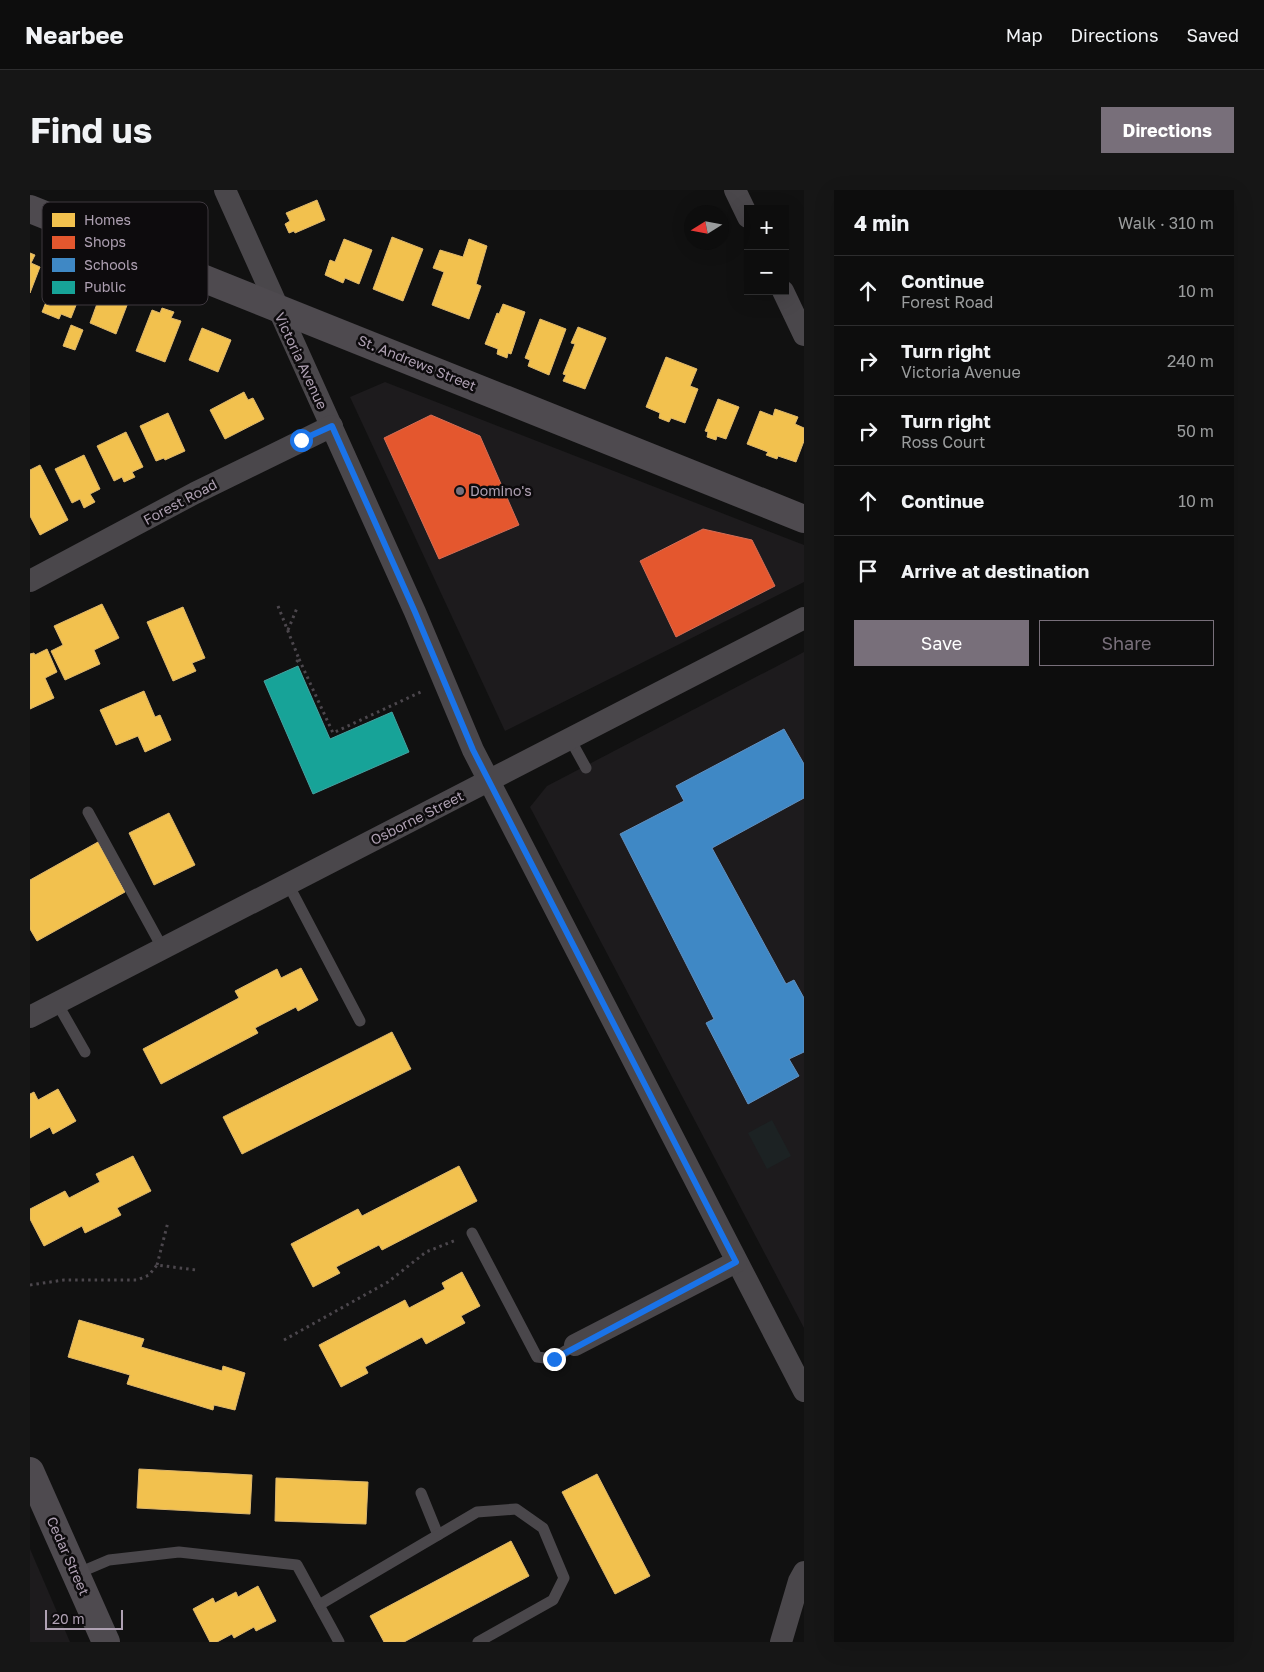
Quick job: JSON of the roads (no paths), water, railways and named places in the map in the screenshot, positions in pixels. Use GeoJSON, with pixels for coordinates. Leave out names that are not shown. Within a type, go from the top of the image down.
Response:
{"type":"FeatureCollection","features":[{"type":"Feature","properties":{"kind":"main road","name":"St. Andrews Street"},"geometry":{"type":"LineString","coordinates":[[30,209],[42,214]]}},
{"type":"Feature","properties":{"kind":"main road","name":"St. Andrews Street"},"geometry":{"type":"LineString","coordinates":[[208,278],[804,519]]}},
{"type":"Feature","properties":{"kind":"main road","name":"Cedar Street"},"geometry":{"type":"LineString","coordinates":[[31,1478],[106,1642]]}},
{"type":"Feature","properties":{"kind":"street","name":"Victoria Avenue"},"geometry":{"type":"LineString","coordinates":[[225,190],[415,612],[473,750],[804,1391]]}},
{"type":"Feature","properties":{"kind":"street"},"geometry":{"type":"LineString","coordinates":[[735,190],[744,209]]}},
{"type":"Feature","properties":{"kind":"street"},"geometry":{"type":"LineString","coordinates":[[785,295],[804,335]]}},
{"type":"Feature","properties":{"kind":"street","name":"Forest Road"},"geometry":{"type":"LineString","coordinates":[[30,581],[195,493],[332,426]]}},
{"type":"Feature","properties":{"kind":"street","name":"Osborne Street"},"geometry":{"type":"LineString","coordinates":[[30,1017],[804,618]]}},
{"type":"Feature","properties":{"kind":"street"},"geometry":{"type":"LineString","coordinates":[[575,1346],[736,1262]]}},
{"type":"Feature","properties":{"kind":"street"},"geometry":{"type":"LineString","coordinates":[[781,1642],[799,1581],[804,1572]]}},
{"type":"Feature","properties":{"kind":"lane"},"geometry":{"type":"LineString","coordinates":[[570,739],[586,768]]}},
{"type":"Feature","properties":{"kind":"lane"},"geometry":{"type":"LineString","coordinates":[[88,812],[163,949]]}},
{"type":"Feature","properties":{"kind":"lane"},"geometry":{"type":"LineString","coordinates":[[288,884],[360,1021]]}},
{"type":"Feature","properties":{"kind":"lane"},"geometry":{"type":"LineString","coordinates":[[58,1003],[85,1052]]}},
{"type":"Feature","properties":{"kind":"lane"},"geometry":{"type":"LineString","coordinates":[[472,1233],[537,1357],[554,1359],[575,1346]]}},
{"type":"Feature","properties":{"kind":"lane"},"geometry":{"type":"LineString","coordinates":[[422,1493],[438,1535]]}},
{"type":"Feature","properties":{"kind":"lane"},"geometry":{"type":"LineString","coordinates":[[318,1605],[478,1512],[516,1509],[543,1528],[564,1578],[553,1600],[478,1642]]}},
{"type":"Feature","properties":{"kind":"lane"},"geometry":{"type":"LineString","coordinates":[[76,1574],[109,1560],[179,1552],[296,1565],[339,1642]]}},
{"type":"Feature","properties":{"kind":"place","name":"Domino's"},"geometry":{"type":"Point","coordinates":[460,491]}}]}
